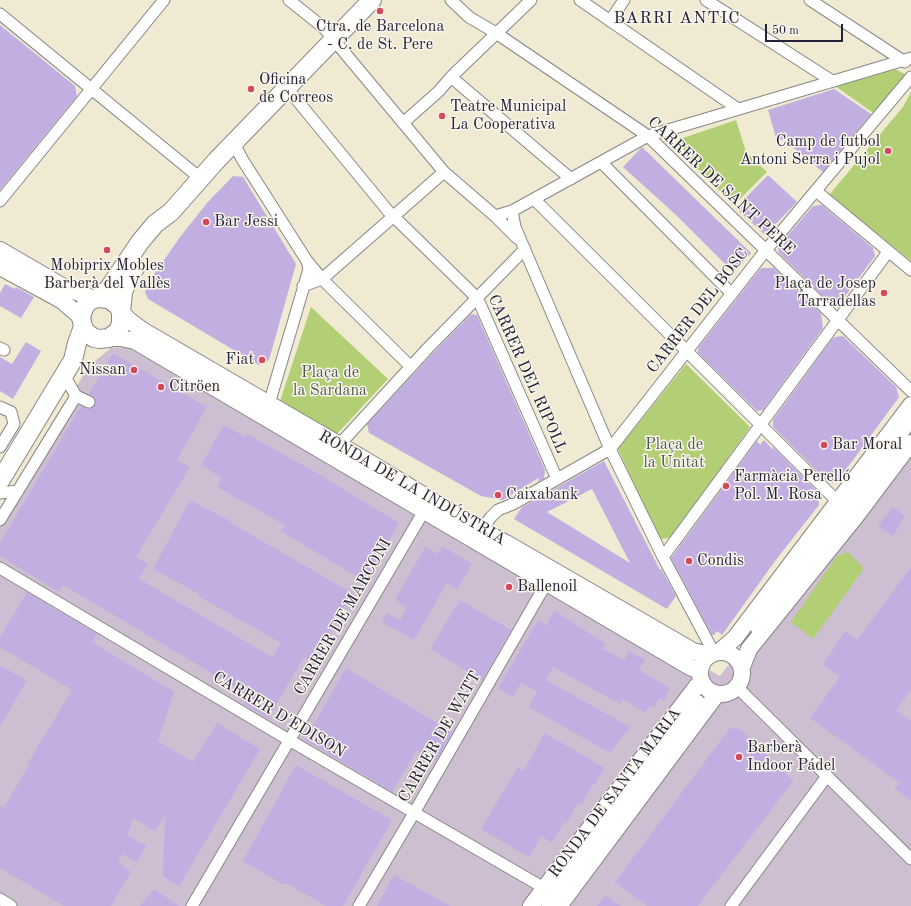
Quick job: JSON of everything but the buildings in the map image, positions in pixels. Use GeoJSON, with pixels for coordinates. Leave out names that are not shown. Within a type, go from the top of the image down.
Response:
{"type":"FeatureCollection","features":[{"type":"Feature","properties":{"kind":"main road"},"geometry":{"type":"LineString","coordinates":[[0,481],[68,368],[77,343],[84,308],[88,302],[96,299],[109,288],[140,242],[155,224],[171,212],[200,178],[372,0]]}},
{"type":"Feature","properties":{"kind":"main road"},"geometry":{"type":"LineString","coordinates":[[68,368],[115,334],[120,328],[122,320],[121,312],[123,292],[130,275],[160,234],[171,212]]}},
{"type":"Feature","properties":{"kind":"main road"},"geometry":{"type":"LineString","coordinates":[[96,299],[109,299],[121,312]]}},
{"type":"Feature","properties":{"kind":"main road"},"geometry":{"type":"LineString","coordinates":[[82,322],[87,333],[94,338],[108,338]]}},
{"type":"Feature","properties":{"kind":"street"},"geometry":{"type":"LineString","coordinates":[[0,201],[164,0]]}},
{"type":"Feature","properties":{"kind":"street"},"geometry":{"type":"LineString","coordinates":[[289,0],[324,28],[444,172],[495,216],[524,246]]}},
{"type":"Feature","properties":{"kind":"street","name":"CARRER DE SANT PERE"},"geometry":{"type":"LineString","coordinates":[[451,0],[469,17],[496,33],[648,136],[911,391]]}},
{"type":"Feature","properties":{"kind":"street"},"geometry":{"type":"LineString","coordinates":[[403,123],[439,91],[451,77],[531,0]]}},
{"type":"Feature","properties":{"kind":"street"},"geometry":{"type":"LineString","coordinates":[[580,0],[738,109]]}},
{"type":"Feature","properties":{"kind":"street"},"geometry":{"type":"LineString","coordinates":[[610,21],[624,0]]}},
{"type":"Feature","properties":{"kind":"street"},"geometry":{"type":"LineString","coordinates":[[706,0],[832,81]]}},
{"type":"Feature","properties":{"kind":"street","name":"CARRER DEL BOSC"},"geometry":{"type":"LineString","coordinates":[[481,530],[491,516],[498,510],[513,504],[610,449],[766,250],[911,76],[907,70],[905,61],[810,0]]}},
{"type":"Feature","properties":{"kind":"street"},"geometry":{"type":"LineString","coordinates":[[0,14],[200,178]]}},
{"type":"Feature","properties":{"kind":"street"},"geometry":{"type":"LineString","coordinates":[[495,216],[512,211],[648,136],[832,81],[905,61]]}},
{"type":"Feature","properties":{"kind":"street"},"geometry":{"type":"LineString","coordinates":[[451,77],[571,179]]}},
{"type":"Feature","properties":{"kind":"street","name":"CARRER DEL RIPOLL"},"geometry":{"type":"LineString","coordinates":[[286,88],[393,216],[476,299],[485,315],[557,479]]}},
{"type":"Feature","properties":{"kind":"street"},"geometry":{"type":"LineString","coordinates":[[234,143],[242,159],[307,261],[322,279],[411,367]]}},
{"type":"Feature","properties":{"kind":"street"},"geometry":{"type":"LineString","coordinates":[[601,162],[732,294]]}},
{"type":"Feature","properties":{"kind":"street"},"geometry":{"type":"LineString","coordinates":[[303,286],[322,279],[444,172]]}},
{"type":"Feature","properties":{"kind":"street"},"geometry":{"type":"LineString","coordinates":[[816,191],[911,270]]}},
{"type":"Feature","properties":{"kind":"street"},"geometry":{"type":"LineString","coordinates":[[534,199],[838,502]]}},
{"type":"Feature","properties":{"kind":"street"},"geometry":{"type":"LineString","coordinates":[[512,211],[515,227],[610,449],[663,557],[714,653]]}},
{"type":"Feature","properties":{"kind":"street"},"geometry":{"type":"LineString","coordinates":[[339,445],[524,246]]}},
{"type":"Feature","properties":{"kind":"street"},"geometry":{"type":"LineString","coordinates":[[0,250],[62,286],[96,299]]}},
{"type":"Feature","properties":{"kind":"street"},"geometry":{"type":"LineString","coordinates":[[663,557],[888,252]]}},
{"type":"Feature","properties":{"kind":"street"},"geometry":{"type":"LineString","coordinates":[[268,404],[309,269],[307,261]]}},
{"type":"Feature","properties":{"kind":"street"},"geometry":{"type":"LineString","coordinates":[[0,267],[61,300],[82,322]]}},
{"type":"Feature","properties":{"kind":"street","name":"RONDA DE LA INDÚSTRIA"},"geometry":{"type":"LineString","coordinates":[[121,312],[142,330],[481,530],[693,651],[714,653]]}},
{"type":"Feature","properties":{"kind":"street","name":"RONDA DE LA INDÚSTRIA"},"geometry":{"type":"LineString","coordinates":[[108,338],[121,338],[136,341],[690,667],[701,677]]}},
{"type":"Feature","properties":{"kind":"street"},"geometry":{"type":"LineString","coordinates":[[0,520],[76,396],[68,368]]}},
{"type":"Feature","properties":{"kind":"street"},"geometry":{"type":"LineString","coordinates":[[76,396],[88,402]]}},
{"type":"Feature","properties":{"kind":"street"},"geometry":{"type":"LineString","coordinates":[[48,401],[63,419]]}},
{"type":"Feature","properties":{"kind":"street"},"geometry":{"type":"LineString","coordinates":[[714,653],[727,652],[734,655],[739,660],[742,667],[743,674],[738,687],[728,693],[717,694],[711,691],[701,677],[704,660],[735,638],[911,406]]}},
{"type":"Feature","properties":{"kind":"street"},"geometry":{"type":"LineString","coordinates":[[0,407],[11,412],[14,424],[0,448]]}},
{"type":"Feature","properties":{"kind":"street"},"geometry":{"type":"LineString","coordinates":[[744,644],[911,422]]}},
{"type":"Feature","properties":{"kind":"street"},"geometry":{"type":"LineString","coordinates":[[742,667],[749,649],[856,516],[911,443]]}},
{"type":"Feature","properties":{"kind":"street"},"geometry":{"type":"LineString","coordinates":[[0,493],[18,491]]}},
{"type":"Feature","properties":{"kind":"street","name":"CARRER DE MARCONI"},"geometry":{"type":"LineString","coordinates":[[192,906],[424,510]]}},
{"type":"Feature","properties":{"kind":"street","name":"CARRER D'EDISON"},"geometry":{"type":"LineString","coordinates":[[0,568],[289,740],[544,888]]}},
{"type":"Feature","properties":{"kind":"street","name":"CARRER DE WATT"},"geometry":{"type":"LineString","coordinates":[[359,906],[547,582]]}},
{"type":"Feature","properties":{"kind":"street","name":"RONDA DE SANTA MARIA"},"geometry":{"type":"LineString","coordinates":[[530,906],[697,686],[701,677]]}},
{"type":"Feature","properties":{"kind":"street"},"geometry":{"type":"LineString","coordinates":[[738,687],[911,859]]}},
{"type":"Feature","properties":{"kind":"street","name":"RONDA DE SANTA MARIA"},"geometry":{"type":"LineString","coordinates":[[559,906],[717,694]]}},
{"type":"Feature","properties":{"kind":"street","name":"RONDA DE SANTA MARIA"},"geometry":{"type":"LineString","coordinates":[[547,906],[613,818],[668,740],[699,702]]}},
{"type":"Feature","properties":{"kind":"street"},"geometry":{"type":"LineString","coordinates":[[731,906],[827,776]]}},
{"type":"Feature","properties":{"kind":"street"},"geometry":{"type":"LineString","coordinates":[[0,900],[11,906]]}},
{"type":"Feature","properties":{"kind":"shaded area"},"geometry":{"type":"Polygon","coordinates":[[[133,347],[720,676],[911,422],[911,906],[0,906],[0,512],[89,366],[111,348],[133,347]]]}},
{"type":"Feature","properties":{"kind":"green space"},"geometry":{"type":"Polygon","coordinates":[[[895,69],[905,74],[905,79],[875,114],[835,86],[895,69]]]}},
{"type":"Feature","properties":{"kind":"green space","name":"Camp de futbol Antoni Serra i Pujol"},"geometry":{"type":"Polygon","coordinates":[[[911,92],[911,261],[829,195],[903,107],[911,92]]]}},
{"type":"Feature","properties":{"kind":"green space"},"geometry":{"type":"Polygon","coordinates":[[[736,120],[746,152],[767,172],[734,205],[686,157],[680,139],[736,120]]]}},
{"type":"Feature","properties":{"kind":"green space","name":"Plaça de la Sardana"},"geometry":{"type":"Polygon","coordinates":[[[311,307],[388,379],[337,434],[280,401],[311,307]]]}},
{"type":"Feature","properties":{"kind":"green space","name":"Plaça de la Unitat"},"geometry":{"type":"Polygon","coordinates":[[[686,364],[750,427],[671,538],[659,539],[618,449],[686,364]]]}},
{"type":"Feature","properties":{"kind":"green space"},"geometry":{"type":"Polygon","coordinates":[[[848,552],[862,566],[863,570],[813,639],[791,622],[837,556],[848,552]]]}},
{"type":"Feature","properties":{"kind":"place","name":"Ctra. de Barcelona - C. de St. Pere"},"geometry":{"type":"Point","coordinates":[380,11]}},
{"type":"Feature","properties":{"kind":"place","name":"Oficina de Correos"},"geometry":{"type":"Point","coordinates":[251,89]}},
{"type":"Feature","properties":{"kind":"place","name":"Teatre Municipal La Cooperativa"},"geometry":{"type":"Point","coordinates":[442,116]}},
{"type":"Feature","properties":{"kind":"place","name":"Camp de futbol Antoni Serra i Pujol"},"geometry":{"type":"Point","coordinates":[888,151]}},
{"type":"Feature","properties":{"kind":"place","name":"Bar Jessi"},"geometry":{"type":"Point","coordinates":[206,222]}},
{"type":"Feature","properties":{"kind":"place","name":"Mobiprix Mobles Barberà del Vallès"},"geometry":{"type":"Point","coordinates":[107,250]}},
{"type":"Feature","properties":{"kind":"place","name":"Plaça de Josep Tarradellas"},"geometry":{"type":"Point","coordinates":[884,293]}},
{"type":"Feature","properties":{"kind":"place","name":"Fiat"},"geometry":{"type":"Point","coordinates":[262,360]}},
{"type":"Feature","properties":{"kind":"place","name":"Nissan"},"geometry":{"type":"Point","coordinates":[134,370]}},
{"type":"Feature","properties":{"kind":"place","name":"Citröen"},"geometry":{"type":"Point","coordinates":[161,387]}},
{"type":"Feature","properties":{"kind":"place","name":"Bar Moral"},"geometry":{"type":"Point","coordinates":[824,445]}},
{"type":"Feature","properties":{"kind":"place","name":"Farmàcia Perelló Pol. M. Rosa"},"geometry":{"type":"Point","coordinates":[726,486]}},
{"type":"Feature","properties":{"kind":"place","name":"Caixabank"},"geometry":{"type":"Point","coordinates":[498,495]}},
{"type":"Feature","properties":{"kind":"place","name":"Condis"},"geometry":{"type":"Point","coordinates":[689,561]}},
{"type":"Feature","properties":{"kind":"place","name":"Ballenoil"},"geometry":{"type":"Point","coordinates":[509,587]}},
{"type":"Feature","properties":{"kind":"place","name":"Barberà Indoor Pádel"},"geometry":{"type":"Point","coordinates":[739,757]}},
{"type":"Feature","properties":{"kind":"district","name":"BARRI ANTIC"},"geometry":{"type":"Point","coordinates":[677,19]}}]}
